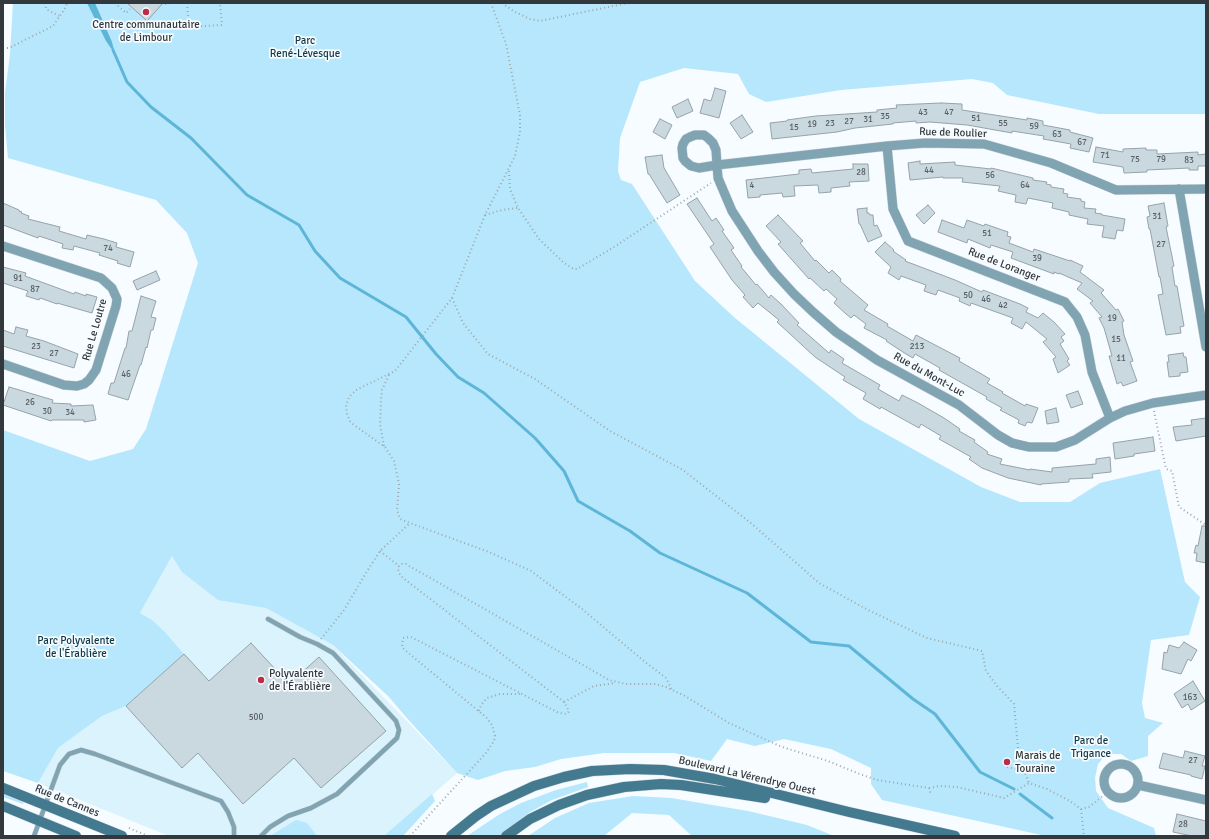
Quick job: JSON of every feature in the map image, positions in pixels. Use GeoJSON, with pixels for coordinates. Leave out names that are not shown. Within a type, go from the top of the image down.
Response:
{"type":"FeatureCollection","features":[{"type":"Feature","properties":{"kind":"main road","name":"Boulevard La Vérendrye Ouest"},"geometry":{"type":"LineString","coordinates":[[451,836],[481,813],[518,793],[549,781],[592,771],[647,769],[684,773],[715,779],[849,812],[956,836]]}},
{"type":"Feature","properties":{"kind":"main road"},"geometry":{"type":"LineString","coordinates":[[506,836],[530,819],[559,804],[599,792],[642,785],[681,785],[701,787],[849,812]]}},
{"type":"Feature","properties":{"kind":"main road","name":"Rue de Cannes"},"geometry":{"type":"LineString","coordinates":[[3,788],[122,836]]}},
{"type":"Feature","properties":{"kind":"main road"},"geometry":{"type":"LineString","coordinates":[[3,806],[76,836]]}},
{"type":"Feature","properties":{"kind":"street","name":"Rue de Roulier"},"geometry":{"type":"LineString","coordinates":[[717,165],[925,143],[984,144],[1051,163],[1116,190],[1206,189]]}},
{"type":"Feature","properties":{"kind":"street","name":"Rue de Loranger"},"geometry":{"type":"LineString","coordinates":[[887,146],[893,209],[908,241],[1065,302],[1077,317],[1085,335],[1092,372],[1110,418]]}},
{"type":"Feature","properties":{"kind":"street","name":"Rue du Mont-Luc"},"geometry":{"type":"LineString","coordinates":[[717,165],[718,178],[732,211],[758,250],[794,294],[813,312],[836,332],[871,356],[959,405],[1012,443],[1029,447],[1056,446],[1075,440],[1110,418],[1125,411],[1152,404],[1206,395]]}},
{"type":"Feature","properties":{"kind":"street"},"geometry":{"type":"LineString","coordinates":[[1179,189],[1206,347]]}},
{"type":"Feature","properties":{"kind":"street","name":"Rue Le Loutre"},"geometry":{"type":"LineString","coordinates":[[3,246],[101,278],[112,288],[117,299],[96,370],[84,384],[77,386],[64,385],[3,364]]}},
{"type":"Feature","properties":{"kind":"street"},"geometry":{"type":"LineString","coordinates":[[1117,764],[1128,765],[1137,773],[1138,785],[1133,794],[1122,798],[1117,798],[1108,792],[1105,787],[1105,776],[1112,767],[1117,764]]}},
{"type":"Feature","properties":{"kind":"street"},"geometry":{"type":"LineString","coordinates":[[1138,785],[1206,800]]}},
{"type":"Feature","properties":{"kind":"lane"},"geometry":{"type":"LineString","coordinates":[[261,836],[270,827],[288,816],[311,808],[337,794],[397,738],[399,730],[396,721],[333,653],[268,619]]}},
{"type":"Feature","properties":{"kind":"lane"},"geometry":{"type":"LineString","coordinates":[[34,836],[60,765],[70,754],[81,750],[221,801],[228,812],[234,827],[234,836]]}},
{"type":"Feature","properties":{"kind":"path"},"geometry":{"type":"LineString","coordinates":[[45,3],[46,9],[59,16]]}},
{"type":"Feature","properties":{"kind":"path"},"geometry":{"type":"LineString","coordinates":[[3,48],[9,48],[53,26],[66,7],[67,3]]}},
{"type":"Feature","properties":{"kind":"path"},"geometry":{"type":"LineString","coordinates":[[115,3],[126,13],[130,9]]}},
{"type":"Feature","properties":{"kind":"path"},"geometry":{"type":"LineString","coordinates":[[165,4],[171,3]]}},
{"type":"Feature","properties":{"kind":"path"},"geometry":{"type":"LineString","coordinates":[[187,3],[189,27],[222,25],[220,3]]}},
{"type":"Feature","properties":{"kind":"path"},"geometry":{"type":"LineString","coordinates":[[385,447],[350,421],[347,414],[346,405],[349,397],[356,390],[389,375],[401,366],[416,342],[443,311],[452,298],[485,215],[518,149],[520,115],[508,54],[491,3]]}},
{"type":"Feature","properties":{"kind":"path"},"geometry":{"type":"LineString","coordinates":[[502,3],[515,12],[530,19],[540,21],[628,3]]}},
{"type":"Feature","properties":{"kind":"path"},"geometry":{"type":"LineString","coordinates":[[509,169],[510,189],[518,208],[540,239],[572,269],[577,269],[614,247],[718,178]]}},
{"type":"Feature","properties":{"kind":"path"},"geometry":{"type":"LineString","coordinates":[[485,215],[502,210],[518,208]]}},
{"type":"Feature","properties":{"kind":"path"},"geometry":{"type":"LineString","coordinates":[[452,298],[463,323],[488,354],[535,379],[610,431],[684,470],[752,524],[819,583],[868,610],[927,638],[982,651],[986,671],[997,686],[1014,704],[1020,770]]}},
{"type":"Feature","properties":{"kind":"path"},"geometry":{"type":"LineString","coordinates":[[389,375],[382,390],[380,425],[385,447],[394,461],[398,479],[397,502],[398,515],[400,518],[489,552],[531,571],[582,609],[666,678],[673,690]]}},
{"type":"Feature","properties":{"kind":"path"},"geometry":{"type":"LineString","coordinates":[[1152,404],[1166,469],[1172,471],[1179,507],[1206,525]]}},
{"type":"Feature","properties":{"kind":"path"},"geometry":{"type":"LineString","coordinates":[[317,644],[344,610],[380,551],[410,523]]}},
{"type":"Feature","properties":{"kind":"path"},"geometry":{"type":"LineString","coordinates":[[380,551],[399,566]]}},
{"type":"Feature","properties":{"kind":"path"},"geometry":{"type":"LineString","coordinates":[[399,566],[406,564],[609,680],[617,683]]}},
{"type":"Feature","properties":{"kind":"path"},"geometry":{"type":"LineString","coordinates":[[399,566],[399,573],[403,578],[564,702],[568,706],[569,710],[568,714],[564,714],[521,694],[411,637],[403,638],[402,647],[479,710],[492,725],[495,736],[492,745],[410,836]]}},
{"type":"Feature","properties":{"kind":"path"},"geometry":{"type":"LineString","coordinates":[[564,702],[594,686],[617,683],[656,684],[673,690],[729,722],[782,747],[828,760],[877,780],[929,788],[940,786],[957,787],[1004,798],[1029,783]]}},
{"type":"Feature","properties":{"kind":"path"},"geometry":{"type":"LineString","coordinates":[[479,710],[487,698],[500,694],[521,694]]}},
{"type":"Feature","properties":{"kind":"path"},"geometry":{"type":"LineString","coordinates":[[1007,767],[1020,770],[1024,773],[1029,783],[1046,789],[1070,801],[1081,809],[1084,836]]}},
{"type":"Feature","properties":{"kind":"path"},"geometry":{"type":"LineString","coordinates":[[929,788],[931,795]]}},
{"type":"Feature","properties":{"kind":"path"},"geometry":{"type":"LineString","coordinates":[[1081,809],[1089,807],[1108,792]]}},
{"type":"Feature","properties":{"kind":"shaded area"},"geometry":{"type":"Polygon","coordinates":[[[87,3],[95,3],[112,42],[115,54],[106,41],[87,3]]]}},
{"type":"Feature","properties":{"kind":"shaded area","name":"Polyvalente de l'Érablière"},"geometry":{"type":"Polygon","coordinates":[[[172,556],[333,645],[457,773],[385,836],[169,836],[38,783],[58,748],[102,716],[126,706],[184,654],[165,632],[152,620],[140,613],[172,556]]]}},
{"type":"Feature","properties":{"kind":"green space"},"geometry":{"type":"Polygon","coordinates":[[[13,3],[1206,3],[1206,114],[1099,114],[1007,95],[993,83],[972,79],[841,90],[766,102],[749,94],[738,74],[684,68],[640,82],[620,138],[618,171],[621,180],[632,184],[695,281],[735,318],[859,419],[981,487],[1020,502],[1070,502],[1100,483],[1160,469],[1185,582],[1200,597],[1189,635],[1151,640],[1142,703],[1145,718],[1163,723],[1148,736],[1148,756],[1131,761],[1121,754],[1111,754],[1104,757],[1098,764],[1095,778],[1096,791],[1108,808],[1154,828],[1156,836],[1046,836],[882,800],[871,784],[871,768],[831,749],[784,739],[755,746],[727,739],[711,761],[674,753],[604,753],[561,759],[535,767],[505,771],[478,780],[457,773],[389,697],[333,645],[266,608],[218,600],[182,572],[172,556],[140,613],[152,620],[165,632],[184,654],[126,706],[102,716],[58,748],[38,783],[3,771],[3,430],[90,461],[133,449],[146,429],[198,263],[187,233],[156,200],[8,158],[5,125],[5,93],[10,54],[13,3]]]}},
{"type":"Feature","properties":{"kind":"green space"},"geometry":{"type":"Polygon","coordinates":[[[587,782],[588,787],[552,800],[530,812],[499,836],[467,836],[500,814],[521,803],[556,790],[587,782]]]}},
{"type":"Feature","properties":{"kind":"green space"},"geometry":{"type":"Polygon","coordinates":[[[3,792],[19,799],[24,803],[23,804],[3,797],[3,792]]]}},
{"type":"Feature","properties":{"kind":"green space"},"geometry":{"type":"Polygon","coordinates":[[[432,794],[435,801],[403,836],[384,836],[432,794]]]}},
{"type":"Feature","properties":{"kind":"green space"},"geometry":{"type":"Polygon","coordinates":[[[633,796],[671,798],[748,811],[807,825],[834,836],[692,836],[669,815],[632,813],[604,836],[528,836],[555,818],[589,803],[633,796]]]}},
{"type":"Feature","properties":{"kind":"green space"},"geometry":{"type":"Polygon","coordinates":[[[296,820],[307,823],[317,836],[270,836],[296,820]]]}},
{"type":"Feature","properties":{"kind":"building","name":"Centre communautaire de Limbour"},"geometry":{"type":"Polygon","coordinates":[[[127,3],[163,3],[147,21],[127,3]]]}},
{"type":"Feature","properties":{"kind":"building"},"geometry":{"type":"Polygon","coordinates":[[[715,88],[726,91],[719,118],[700,113],[704,99],[711,101],[715,88]]]}},
{"type":"Feature","properties":{"kind":"building"},"geometry":{"type":"Polygon","coordinates":[[[688,99],[693,111],[677,118],[672,107],[688,99]]]}},
{"type":"Feature","properties":{"kind":"building"},"geometry":{"type":"Polygon","coordinates":[[[941,103],[962,104],[962,110],[1043,121],[1043,125],[1070,130],[1070,132],[1093,138],[1089,152],[1070,148],[1071,144],[1043,139],[1044,136],[1012,131],[1012,133],[967,125],[930,122],[916,123],[916,121],[772,139],[770,123],[816,116],[877,112],[877,110],[897,108],[896,105],[941,103]]]}},
{"type":"Feature","properties":{"kind":"building"},"geometry":{"type":"Polygon","coordinates":[[[742,115],[753,132],[741,139],[730,123],[742,115]]]}},
{"type":"Feature","properties":{"kind":"building"},"geometry":{"type":"Polygon","coordinates":[[[660,119],[672,125],[665,139],[653,132],[660,119]]]}},
{"type":"Feature","properties":{"kind":"building"},"geometry":{"type":"Polygon","coordinates":[[[1096,147],[1123,152],[1123,149],[1146,148],[1146,150],[1157,150],[1157,154],[1198,152],[1198,155],[1206,154],[1206,166],[1198,166],[1198,170],[1189,170],[1189,168],[1147,170],[1147,172],[1124,173],[1123,167],[1093,162],[1096,147]]]}},
{"type":"Feature","properties":{"kind":"building"},"geometry":{"type":"Polygon","coordinates":[[[662,155],[664,168],[680,195],[667,203],[648,174],[645,157],[662,155]]]}},
{"type":"Feature","properties":{"kind":"building"},"geometry":{"type":"Polygon","coordinates":[[[920,161],[920,164],[955,162],[955,165],[991,168],[1033,178],[1033,180],[1047,182],[1046,184],[1051,185],[1051,187],[1064,189],[1063,193],[1068,194],[1067,197],[1081,199],[1081,201],[1085,202],[1084,208],[1096,209],[1095,213],[1125,219],[1123,231],[1117,230],[1115,239],[1102,237],[1104,226],[1087,224],[1088,219],[1069,215],[1069,212],[1052,208],[1053,203],[1028,198],[1026,204],[1015,202],[1016,195],[998,191],[1000,186],[962,182],[963,178],[943,177],[910,180],[908,163],[920,161]]]}},
{"type":"Feature","properties":{"kind":"building"},"geometry":{"type":"Polygon","coordinates":[[[853,164],[868,164],[869,181],[849,182],[850,186],[831,188],[831,192],[819,193],[818,185],[794,186],[795,196],[783,197],[782,193],[760,195],[760,197],[748,198],[746,180],[799,174],[799,170],[811,169],[812,173],[853,169],[853,164]]]}},
{"type":"Feature","properties":{"kind":"building"},"geometry":{"type":"Polygon","coordinates":[[[697,198],[712,221],[716,218],[724,230],[722,231],[734,248],[731,250],[742,266],[741,267],[756,285],[757,284],[769,298],[771,295],[781,304],[799,323],[797,325],[829,353],[831,350],[844,359],[842,363],[880,385],[878,389],[899,401],[902,395],[944,418],[960,429],[959,431],[975,440],[974,442],[988,452],[987,454],[1002,459],[1000,464],[1030,470],[1052,472],[1052,468],[1096,464],[1096,459],[1110,457],[1111,472],[1092,474],[1093,478],[1069,479],[1069,482],[1041,485],[1008,478],[982,468],[969,459],[971,457],[939,439],[941,436],[921,424],[919,428],[863,399],[866,393],[843,380],[845,377],[815,357],[777,322],[779,320],[758,303],[753,308],[743,297],[745,295],[732,280],[710,247],[714,244],[687,204],[697,198]]]}},
{"type":"Feature","properties":{"kind":"building"},"geometry":{"type":"Polygon","coordinates":[[[3,203],[29,216],[28,219],[60,227],[59,231],[86,239],[87,235],[117,243],[116,247],[134,252],[130,267],[117,263],[118,261],[99,255],[100,253],[74,246],[73,250],[62,248],[63,244],[39,236],[38,238],[3,225],[3,203]]]}},
{"type":"Feature","properties":{"kind":"building"},"geometry":{"type":"Polygon","coordinates":[[[1164,203],[1168,226],[1166,227],[1174,266],[1172,267],[1175,286],[1177,286],[1184,326],[1180,327],[1181,333],[1166,335],[1158,295],[1163,294],[1147,217],[1150,216],[1148,206],[1164,203]]]}},
{"type":"Feature","properties":{"kind":"building"},"geometry":{"type":"Polygon","coordinates":[[[928,205],[935,213],[924,224],[916,215],[928,205]]]}},
{"type":"Feature","properties":{"kind":"building"},"geometry":{"type":"Polygon","coordinates":[[[867,208],[867,213],[873,215],[874,226],[877,225],[882,236],[868,242],[859,224],[857,209],[867,208]]]}},
{"type":"Feature","properties":{"kind":"building"},"geometry":{"type":"Polygon","coordinates":[[[778,215],[803,241],[800,243],[815,261],[816,260],[829,273],[832,270],[841,279],[840,281],[868,305],[864,310],[888,324],[887,326],[913,341],[916,335],[960,358],[959,361],[990,379],[987,383],[1003,392],[1002,393],[1025,406],[1026,404],[1038,408],[1032,423],[1027,422],[1025,426],[1018,423],[1019,420],[1000,410],[1002,408],[986,399],[987,397],[939,370],[940,368],[915,354],[913,358],[906,354],[886,341],[887,340],[864,328],[866,324],[854,315],[851,318],[846,314],[834,303],[837,299],[826,289],[824,291],[810,278],[809,279],[778,244],[781,242],[766,226],[778,215]]]}},
{"type":"Feature","properties":{"kind":"building"},"geometry":{"type":"Polygon","coordinates":[[[942,220],[964,228],[967,220],[984,226],[985,224],[1008,232],[1007,236],[1011,237],[1009,243],[1033,252],[1034,249],[1070,260],[1083,266],[1080,272],[1104,290],[1101,293],[1116,310],[1118,309],[1124,321],[1122,322],[1124,335],[1133,361],[1130,362],[1137,381],[1123,386],[1121,382],[1117,384],[1109,356],[1112,356],[1104,328],[1099,318],[1102,317],[1090,303],[1093,301],[1077,289],[1082,283],[1059,273],[1054,272],[1054,274],[1011,258],[1013,252],[991,245],[990,248],[968,239],[967,243],[938,232],[942,220]]]}},
{"type":"Feature","properties":{"kind":"building"},"geometry":{"type":"Polygon","coordinates":[[[885,242],[894,250],[893,251],[906,260],[905,261],[982,292],[983,290],[1020,304],[1028,308],[1026,312],[1038,318],[1043,313],[1065,334],[1061,337],[1064,341],[1060,344],[1069,359],[1067,361],[1070,365],[1058,373],[1053,359],[1056,357],[1043,342],[1047,339],[1026,322],[1022,329],[1011,323],[1013,318],[971,303],[970,306],[959,301],[960,298],[938,290],[936,295],[924,291],[926,285],[901,276],[899,280],[888,273],[891,267],[875,252],[885,242]]]}},
{"type":"Feature","properties":{"kind":"building"},"geometry":{"type":"Polygon","coordinates":[[[3,267],[26,273],[25,276],[74,294],[75,292],[86,296],[86,294],[97,297],[92,313],[40,298],[39,300],[26,296],[28,291],[3,283],[3,267]]]}},
{"type":"Feature","properties":{"kind":"building"},"geometry":{"type":"Polygon","coordinates":[[[156,271],[160,280],[137,290],[133,281],[156,271]]]}},
{"type":"Feature","properties":{"kind":"building"},"geometry":{"type":"Polygon","coordinates":[[[141,296],[156,301],[151,317],[156,318],[128,400],[108,394],[111,383],[114,383],[126,348],[129,331],[132,331],[141,296]]]}},
{"type":"Feature","properties":{"kind":"building"},"geometry":{"type":"Polygon","coordinates":[[[16,327],[28,330],[26,336],[78,354],[74,368],[3,346],[3,330],[14,334],[16,327]]]}},
{"type":"Feature","properties":{"kind":"building"},"geometry":{"type":"Polygon","coordinates":[[[1183,353],[1184,357],[1186,357],[1188,372],[1180,373],[1180,376],[1169,377],[1167,362],[1169,362],[1168,355],[1183,353]]]}},
{"type":"Feature","properties":{"kind":"building"},"geometry":{"type":"Polygon","coordinates":[[[9,387],[53,400],[52,403],[71,404],[71,406],[93,405],[96,420],[84,422],[84,420],[51,421],[3,405],[9,387]]]}},
{"type":"Feature","properties":{"kind":"building"},"geometry":{"type":"Polygon","coordinates":[[[1078,391],[1083,404],[1071,408],[1066,395],[1078,391]]]}},
{"type":"Feature","properties":{"kind":"building"},"geometry":{"type":"Polygon","coordinates":[[[1056,408],[1059,422],[1047,424],[1045,411],[1056,408]]]}},
{"type":"Feature","properties":{"kind":"building"},"geometry":{"type":"Polygon","coordinates":[[[1206,418],[1206,436],[1176,441],[1173,427],[1192,425],[1191,420],[1206,418]]]}},
{"type":"Feature","properties":{"kind":"building"},"geometry":{"type":"Polygon","coordinates":[[[1153,437],[1155,451],[1115,459],[1113,443],[1153,437]]]}},
{"type":"Feature","properties":{"kind":"building"},"geometry":{"type":"Polygon","coordinates":[[[1202,526],[1206,526],[1206,563],[1196,561],[1197,553],[1194,553],[1196,545],[1198,546],[1202,526]]]}},
{"type":"Feature","properties":{"kind":"building"},"geometry":{"type":"Polygon","coordinates":[[[1184,642],[1197,650],[1191,661],[1188,659],[1181,674],[1162,669],[1164,652],[1167,653],[1169,645],[1179,648],[1184,642]]]}},
{"type":"Feature","properties":{"kind":"building"},"geometry":{"type":"Polygon","coordinates":[[[251,643],[289,684],[319,657],[386,731],[321,788],[294,758],[243,804],[198,753],[182,768],[126,706],[184,654],[209,681],[251,643]]]}},
{"type":"Feature","properties":{"kind":"building"},"geometry":{"type":"Polygon","coordinates":[[[1193,681],[1205,701],[1191,710],[1188,704],[1182,708],[1174,694],[1193,681]]]}},
{"type":"Feature","properties":{"kind":"building"},"geometry":{"type":"Polygon","coordinates":[[[1185,751],[1205,756],[1202,766],[1205,766],[1202,779],[1159,768],[1163,753],[1183,758],[1185,751]]]}},
{"type":"Feature","properties":{"kind":"building"},"geometry":{"type":"Polygon","coordinates":[[[1177,814],[1206,821],[1206,836],[1192,836],[1173,832],[1177,814]]]}},
{"type":"Feature","properties":{"kind":"waterway"},"geometry":{"type":"LineString","coordinates":[[113,50],[127,82],[151,107],[191,138],[247,195],[299,225],[315,251],[340,278],[406,317],[436,354],[458,377],[484,393],[535,438],[564,471],[578,501],[630,531],[660,553],[747,593],[811,642],[849,646],[913,699],[935,714],[980,772],[1014,789]]}},
{"type":"Feature","properties":{"kind":"waterway"},"geometry":{"type":"LineString","coordinates":[[1020,794],[1052,818]]}},
{"type":"Feature","properties":{"kind":"place","name":"Centre communautaire de Limbour"},"geometry":{"type":"Point","coordinates":[146,12]}},
{"type":"Feature","properties":{"kind":"place","name":"Polyvalente de l'Érablière"},"geometry":{"type":"Point","coordinates":[261,680]}},
{"type":"Feature","properties":{"kind":"place","name":"Marais de Touraine"},"geometry":{"type":"Point","coordinates":[1007,762]}},
{"type":"Feature","properties":{"kind":"park label","name":"Parc René-Lévesque"},"geometry":{"type":"Point","coordinates":[305,47]}},
{"type":"Feature","properties":{"kind":"park label","name":"Parc Polyvalente de l'Érablière"},"geometry":{"type":"Point","coordinates":[76,647]}},
{"type":"Feature","properties":{"kind":"park label","name":"Parc de Trigance"},"geometry":{"type":"Point","coordinates":[1091,747]}}]}
